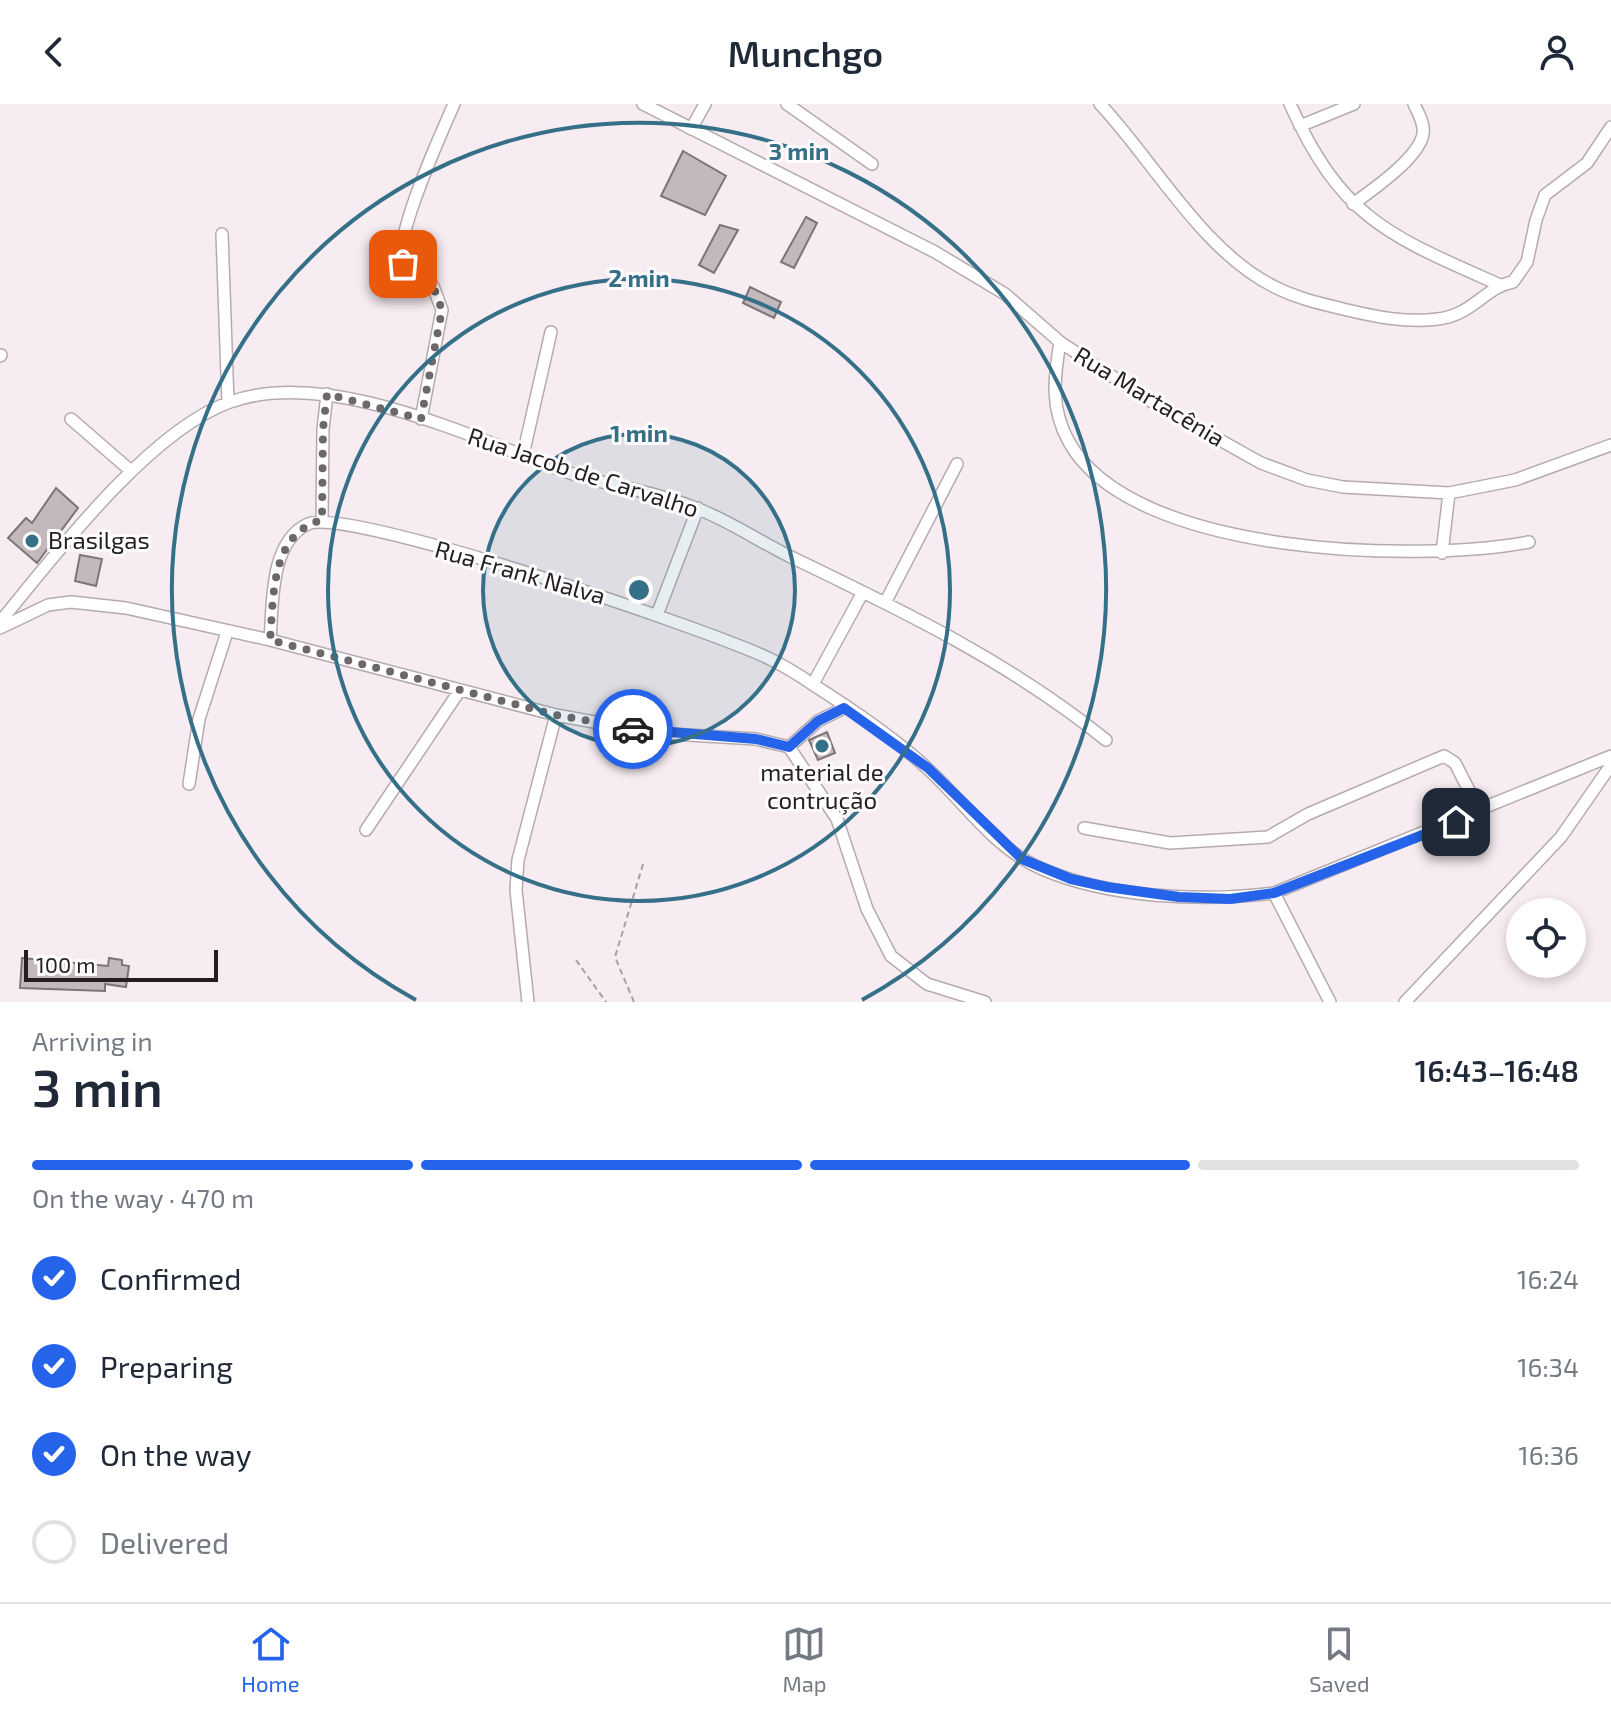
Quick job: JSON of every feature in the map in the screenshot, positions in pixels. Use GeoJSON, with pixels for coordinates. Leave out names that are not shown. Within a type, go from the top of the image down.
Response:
{"type":"FeatureCollection","features":[{"type":"Feature","properties":{"kind":"street"},"geometry":{"type":"LineString","coordinates":[[421,419],[442,310],[433,286],[403,264],[400,250],[454,104]]}},
{"type":"Feature","properties":{"kind":"street","name":"Rua Martacênia"},"geometry":{"type":"LineString","coordinates":[[643,104],[974,275],[1005,294],[1060,342],[1182,421],[1261,463],[1307,480],[1343,487],[1449,493],[1515,480],[1611,445]]}},
{"type":"Feature","properties":{"kind":"street"},"geometry":{"type":"LineString","coordinates":[[691,129],[705,104]]}},
{"type":"Feature","properties":{"kind":"street"},"geometry":{"type":"LineString","coordinates":[[787,104],[872,164]]}},
{"type":"Feature","properties":{"kind":"street"},"geometry":{"type":"LineString","coordinates":[[1100,104],[1179,205],[1253,274],[1276,288],[1314,302],[1384,319],[1453,316],[1472,308],[1500,285],[1513,282],[1521,275],[1545,195],[1587,163],[1611,127]]}},
{"type":"Feature","properties":{"kind":"street"},"geometry":{"type":"LineString","coordinates":[[1290,104],[1327,171],[1353,204],[1394,237],[1500,285]]}},
{"type":"Feature","properties":{"kind":"street"},"geometry":{"type":"LineString","coordinates":[[1300,126],[1354,104]]}},
{"type":"Feature","properties":{"kind":"street"},"geometry":{"type":"LineString","coordinates":[[1353,204],[1388,179],[1420,141],[1423,125],[1414,104]]}},
{"type":"Feature","properties":{"kind":"street"},"geometry":{"type":"LineString","coordinates":[[222,234],[228,403]]}},
{"type":"Feature","properties":{"kind":"street"},"geometry":{"type":"LineString","coordinates":[[523,455],[551,332]]}},
{"type":"Feature","properties":{"kind":"street"},"geometry":{"type":"LineString","coordinates":[[1060,342],[1052,384],[1054,404],[1068,440],[1081,460],[1134,503],[1191,524],[1263,538],[1346,548],[1442,553],[1529,542]]}},
{"type":"Feature","properties":{"kind":"street","name":"Rua Jacob de Carvalho"},"geometry":{"type":"LineString","coordinates":[[0,625],[131,471],[187,427],[228,403],[278,391],[327,394],[421,419],[567,472],[641,489],[698,508],[886,601],[973,648],[1062,704],[1106,740]]}},
{"type":"Feature","properties":{"kind":"street"},"geometry":{"type":"LineString","coordinates":[[270,640],[276,575],[283,552],[306,525],[322,520],[323,429],[327,394]]}},
{"type":"Feature","properties":{"kind":"street"},"geometry":{"type":"LineString","coordinates":[[71,419],[131,471]]}},
{"type":"Feature","properties":{"kind":"street"},"geometry":{"type":"LineString","coordinates":[[886,601],[957,464]]}},
{"type":"Feature","properties":{"kind":"street"},"geometry":{"type":"LineString","coordinates":[[1442,553],[1449,493]]}},
{"type":"Feature","properties":{"kind":"street"},"geometry":{"type":"LineString","coordinates":[[657,615],[698,508]]}},
{"type":"Feature","properties":{"kind":"street","name":"Rua Frank Nalva"},"geometry":{"type":"LineString","coordinates":[[322,520],[376,531],[556,582],[657,615],[769,659],[813,684],[928,768],[1008,849],[1043,870],[1107,887],[1179,897],[1230,899],[1274,893],[1480,812],[1611,756]]}},
{"type":"Feature","properties":{"kind":"street"},"geometry":{"type":"LineString","coordinates":[[813,684],[863,592]]}},
{"type":"Feature","properties":{"kind":"street"},"geometry":{"type":"LineString","coordinates":[[0,625],[48,605],[71,602],[126,608],[270,640],[556,715],[654,733],[756,739],[789,747],[837,819],[867,909],[891,956],[927,984],[985,1002]]}},
{"type":"Feature","properties":{"kind":"street"},"geometry":{"type":"LineString","coordinates":[[189,784],[199,719],[227,632]]}},
{"type":"Feature","properties":{"kind":"street"},"geometry":{"type":"LineString","coordinates":[[366,830],[460,690]]}},
{"type":"Feature","properties":{"kind":"street"},"geometry":{"type":"LineString","coordinates":[[789,747],[818,721],[844,708]]}},
{"type":"Feature","properties":{"kind":"street"},"geometry":{"type":"LineString","coordinates":[[528,1002],[516,890],[518,860],[556,715]]}},
{"type":"Feature","properties":{"kind":"street"},"geometry":{"type":"LineString","coordinates":[[1084,828],[1170,843],[1253,840],[1268,837],[1308,814],[1437,758],[1449,757],[1480,812]]}},
{"type":"Feature","properties":{"kind":"street"},"geometry":{"type":"LineString","coordinates":[[1405,1002],[1561,837],[1611,765]]}},
{"type":"Feature","properties":{"kind":"street"},"geometry":{"type":"LineString","coordinates":[[1274,893],[1330,1002]]}},
{"type":"Feature","properties":{"kind":"path"},"geometry":{"type":"LineString","coordinates":[[634,1002],[615,957],[644,861]]}},
{"type":"Feature","properties":{"kind":"path"},"geometry":{"type":"LineString","coordinates":[[576,960],[606,1002]]}},
{"type":"Feature","properties":{"kind":"building"},"geometry":{"type":"Polygon","coordinates":[[[683,151],[726,176],[705,215],[661,196],[683,151]]]}},
{"type":"Feature","properties":{"kind":"building"},"geometry":{"type":"Polygon","coordinates":[[[806,217],[817,223],[794,268],[781,262],[806,217]]]}},
{"type":"Feature","properties":{"kind":"building"},"geometry":{"type":"Polygon","coordinates":[[[720,225],[738,230],[714,273],[699,265],[720,225]]]}},
{"type":"Feature","properties":{"kind":"building"},"geometry":{"type":"Polygon","coordinates":[[[750,287],[781,302],[774,318],[743,303],[750,287]]]}},
{"type":"Feature","properties":{"kind":"building"},"geometry":{"type":"Polygon","coordinates":[[[56,488],[78,508],[37,563],[8,538],[26,518],[32,523],[56,488]]]}},
{"type":"Feature","properties":{"kind":"building"},"geometry":{"type":"Polygon","coordinates":[[[80,555],[102,559],[96,586],[75,581],[80,555]]]}},
{"type":"Feature","properties":{"kind":"building","name":"material de contrução"},"geometry":{"type":"Polygon","coordinates":[[[827,732],[835,753],[818,760],[809,740],[827,732]]]}},
{"type":"Feature","properties":{"kind":"building"},"geometry":{"type":"Polygon","coordinates":[[[22,958],[108,966],[109,958],[122,960],[122,965],[129,966],[126,987],[105,984],[105,991],[20,988],[22,958]]]}},
{"type":"Feature","properties":{"kind":"way so far"},"geometry":{"type":"LineString","coordinates":[[403,264],[433,286],[442,310],[421,419],[327,394],[323,429],[322,520],[306,525],[283,552],[276,575],[270,640],[556,715],[633,729]]}},
{"type":"Feature","properties":{"kind":"place","name":"Brasilgas"},"geometry":{"type":"Point","coordinates":[32,541]}},
{"type":"Feature","properties":{"kind":"place","name":"material de contrução"},"geometry":{"type":"Point","coordinates":[822,746]}},
{"type":"Feature","properties":{"kind":"route"},"geometry":{"type":"LineString","coordinates":[[633,729],[688,736],[740,737],[772,741],[789,747],[818,721],[844,708],[928,768],[1008,849],[1022,859],[1071,879],[1179,897],[1230,899],[1274,893],[1456,822]]}}]}
